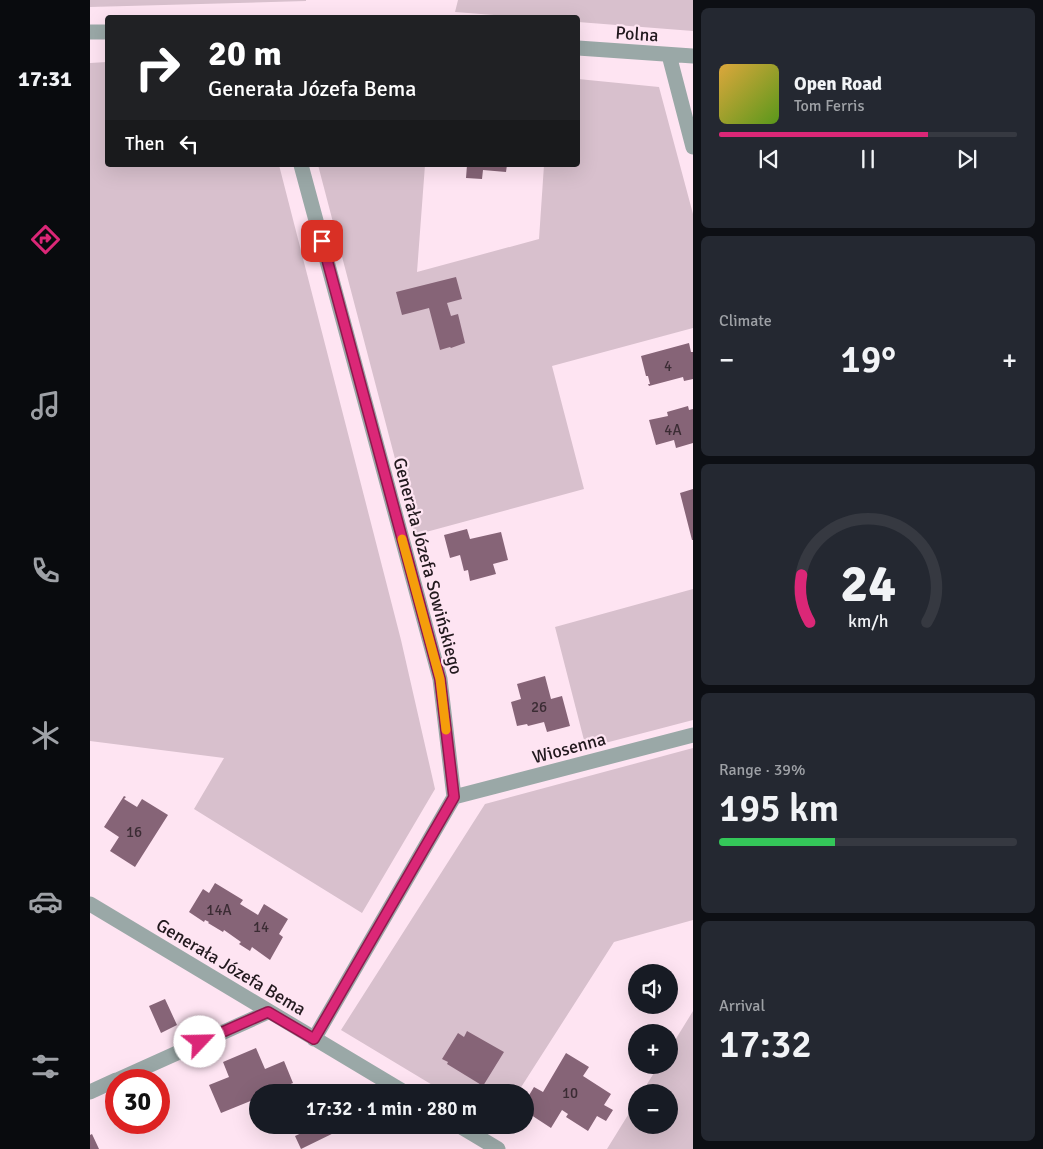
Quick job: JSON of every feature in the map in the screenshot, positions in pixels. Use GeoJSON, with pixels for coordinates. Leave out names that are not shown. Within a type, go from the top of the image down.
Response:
{"type":"FeatureCollection","features":[{"type":"Feature","properties":{"kind":"street"},"geometry":{"type":"LineString","coordinates":[[90,32],[105,32]]}},
{"type":"Feature","properties":{"kind":"street","name":"Polna"},"geometry":{"type":"LineString","coordinates":[[580,48],[693,56]]}},
{"type":"Feature","properties":{"kind":"street"},"geometry":{"type":"LineString","coordinates":[[669,55],[693,147]]}},
{"type":"Feature","properties":{"kind":"street","name":"Generała Józefa Sowińskiego"},"geometry":{"type":"LineString","coordinates":[[302,167],[440,679],[454,797]]}},
{"type":"Feature","properties":{"kind":"street","name":"Wiosenna"},"geometry":{"type":"LineString","coordinates":[[454,797],[693,735]]}},
{"type":"Feature","properties":{"kind":"street"},"geometry":{"type":"LineString","coordinates":[[314,1039],[454,797]]}},
{"type":"Feature","properties":{"kind":"street","name":"Generała Józefa Bema"},"geometry":{"type":"LineString","coordinates":[[90,904],[390,1084]]}},
{"type":"Feature","properties":{"kind":"street"},"geometry":{"type":"LineString","coordinates":[[141,1069],[268,1012]]}},
{"type":"Feature","properties":{"kind":"street"},"geometry":{"type":"LineString","coordinates":[[90,1092],[105,1085]]}},
{"type":"Feature","properties":{"kind":"street"},"geometry":{"type":"LineString","coordinates":[[473,1134],[498,1149]]}},
{"type":"Feature","properties":{"kind":"shaded area"},"geometry":{"type":"Polygon","coordinates":[[[90,0],[306,0],[306,1],[90,7],[90,0]]]}},
{"type":"Feature","properties":{"kind":"shaded area"},"geometry":{"type":"Polygon","coordinates":[[[458,0],[693,0],[693,31],[580,22],[580,15],[493,15],[455,12],[458,0]]]}},
{"type":"Feature","properties":{"kind":"shaded area"},"geometry":{"type":"Polygon","coordinates":[[[105,62],[105,167],[280,167],[401,640],[435,789],[362,913],[194,809],[224,758],[90,741],[90,63],[105,62]]]}},
{"type":"Feature","properties":{"kind":"shaded area"},"geometry":{"type":"Polygon","coordinates":[[[580,79],[659,87],[693,214],[693,328],[552,366],[584,489],[415,535],[319,167],[425,167],[417,272],[539,239],[544,167],[580,167],[580,79]]]}},
{"type":"Feature","properties":{"kind":"shaded area"},"geometry":{"type":"Polygon","coordinates":[[[693,589],[693,720],[586,748],[555,627],[693,589]]]}},
{"type":"Feature","properties":{"kind":"shaded area"},"geometry":{"type":"Polygon","coordinates":[[[693,748],[693,920],[614,942],[523,1084],[431,1084],[341,1030],[485,804],[693,748]]]}},
{"type":"Feature","properties":{"kind":"shaded area"},"geometry":{"type":"Polygon","coordinates":[[[693,1011],[693,1149],[607,1149],[628,1115],[628,1134],[678,1134],[678,1084],[647,1084],[653,1074],[678,1074],[678,1035],[693,1011]]]}},
{"type":"Feature","properties":{"kind":"building"},"geometry":{"type":"Polygon","coordinates":[[[467,167],[507,167],[506,172],[483,170],[482,179],[466,178],[467,167]]]}},
{"type":"Feature","properties":{"kind":"building"},"geometry":{"type":"Polygon","coordinates":[[[456,277],[462,299],[447,303],[451,316],[458,314],[465,343],[440,350],[429,308],[402,315],[396,292],[456,277]]]}},
{"type":"Feature","properties":{"kind":"building"},"geometry":{"type":"Polygon","coordinates":[[[689,343],[691,352],[693,352],[693,379],[684,381],[683,377],[649,386],[648,376],[646,376],[641,356],[689,343]]]}},
{"type":"Feature","properties":{"kind":"building"},"geometry":{"type":"Polygon","coordinates":[[[688,406],[689,410],[693,409],[693,443],[676,448],[674,440],[656,445],[649,420],[668,416],[667,412],[688,406]]]}},
{"type":"Feature","properties":{"kind":"building"},"geometry":{"type":"Polygon","coordinates":[[[693,489],[693,540],[692,540],[680,493],[693,489]]]}},
{"type":"Feature","properties":{"kind":"building"},"geometry":{"type":"Polygon","coordinates":[[[467,529],[470,539],[501,532],[508,560],[493,564],[496,574],[470,581],[468,570],[464,571],[460,555],[450,558],[444,535],[467,529]]]}},
{"type":"Feature","properties":{"kind":"building"},"geometry":{"type":"Polygon","coordinates":[[[545,676],[551,699],[562,696],[570,726],[547,732],[544,722],[528,726],[527,724],[517,726],[511,702],[521,699],[517,684],[545,676]]]}},
{"type":"Feature","properties":{"kind":"building"},"geometry":{"type":"Polygon","coordinates":[[[124,796],[126,797],[124,799],[137,807],[142,799],[168,815],[135,867],[110,851],[119,837],[104,827],[124,796]]]}},
{"type":"Feature","properties":{"kind":"building"},"geometry":{"type":"Polygon","coordinates":[[[215,883],[243,900],[240,904],[258,915],[264,904],[288,919],[279,934],[283,937],[270,960],[252,947],[250,951],[224,930],[223,932],[209,922],[205,920],[204,922],[189,912],[203,889],[209,893],[215,883]]]}},
{"type":"Feature","properties":{"kind":"building"},"geometry":{"type":"Polygon","coordinates":[[[165,999],[177,1025],[161,1033],[149,1006],[165,999]]]}},
{"type":"Feature","properties":{"kind":"building"},"geometry":{"type":"Polygon","coordinates":[[[467,1031],[504,1052],[484,1084],[480,1084],[442,1059],[458,1033],[464,1037],[467,1031]]]}},
{"type":"Feature","properties":{"kind":"building"},"geometry":{"type":"Polygon","coordinates":[[[256,1048],[265,1069],[284,1061],[293,1083],[249,1084],[249,1102],[221,1113],[209,1085],[229,1077],[223,1062],[256,1048]]]}},
{"type":"Feature","properties":{"kind":"building"},"geometry":{"type":"Polygon","coordinates":[[[566,1053],[589,1067],[583,1076],[611,1094],[604,1105],[613,1110],[606,1121],[597,1116],[588,1131],[566,1117],[568,1114],[562,1110],[551,1128],[534,1117],[534,1087],[543,1092],[566,1053]]]}},
{"type":"Feature","properties":{"kind":"building"},"geometry":{"type":"Polygon","coordinates":[[[92,1134],[99,1149],[90,1149],[90,1135],[92,1134]]]}},
{"type":"Feature","properties":{"kind":"building"},"geometry":{"type":"Polygon","coordinates":[[[299,1134],[332,1134],[301,1149],[295,1136],[299,1134]]]}},
{"type":"Feature","properties":{"kind":"slow traffic"},"geometry":{"type":"LineString","coordinates":[[402,539],[440,679],[446,730]]}},
{"type":"Feature","properties":{"kind":"route"},"geometry":{"type":"LineString","coordinates":[[200,1042],[268,1012],[314,1039],[454,797],[440,679],[322,241]]}}]}
